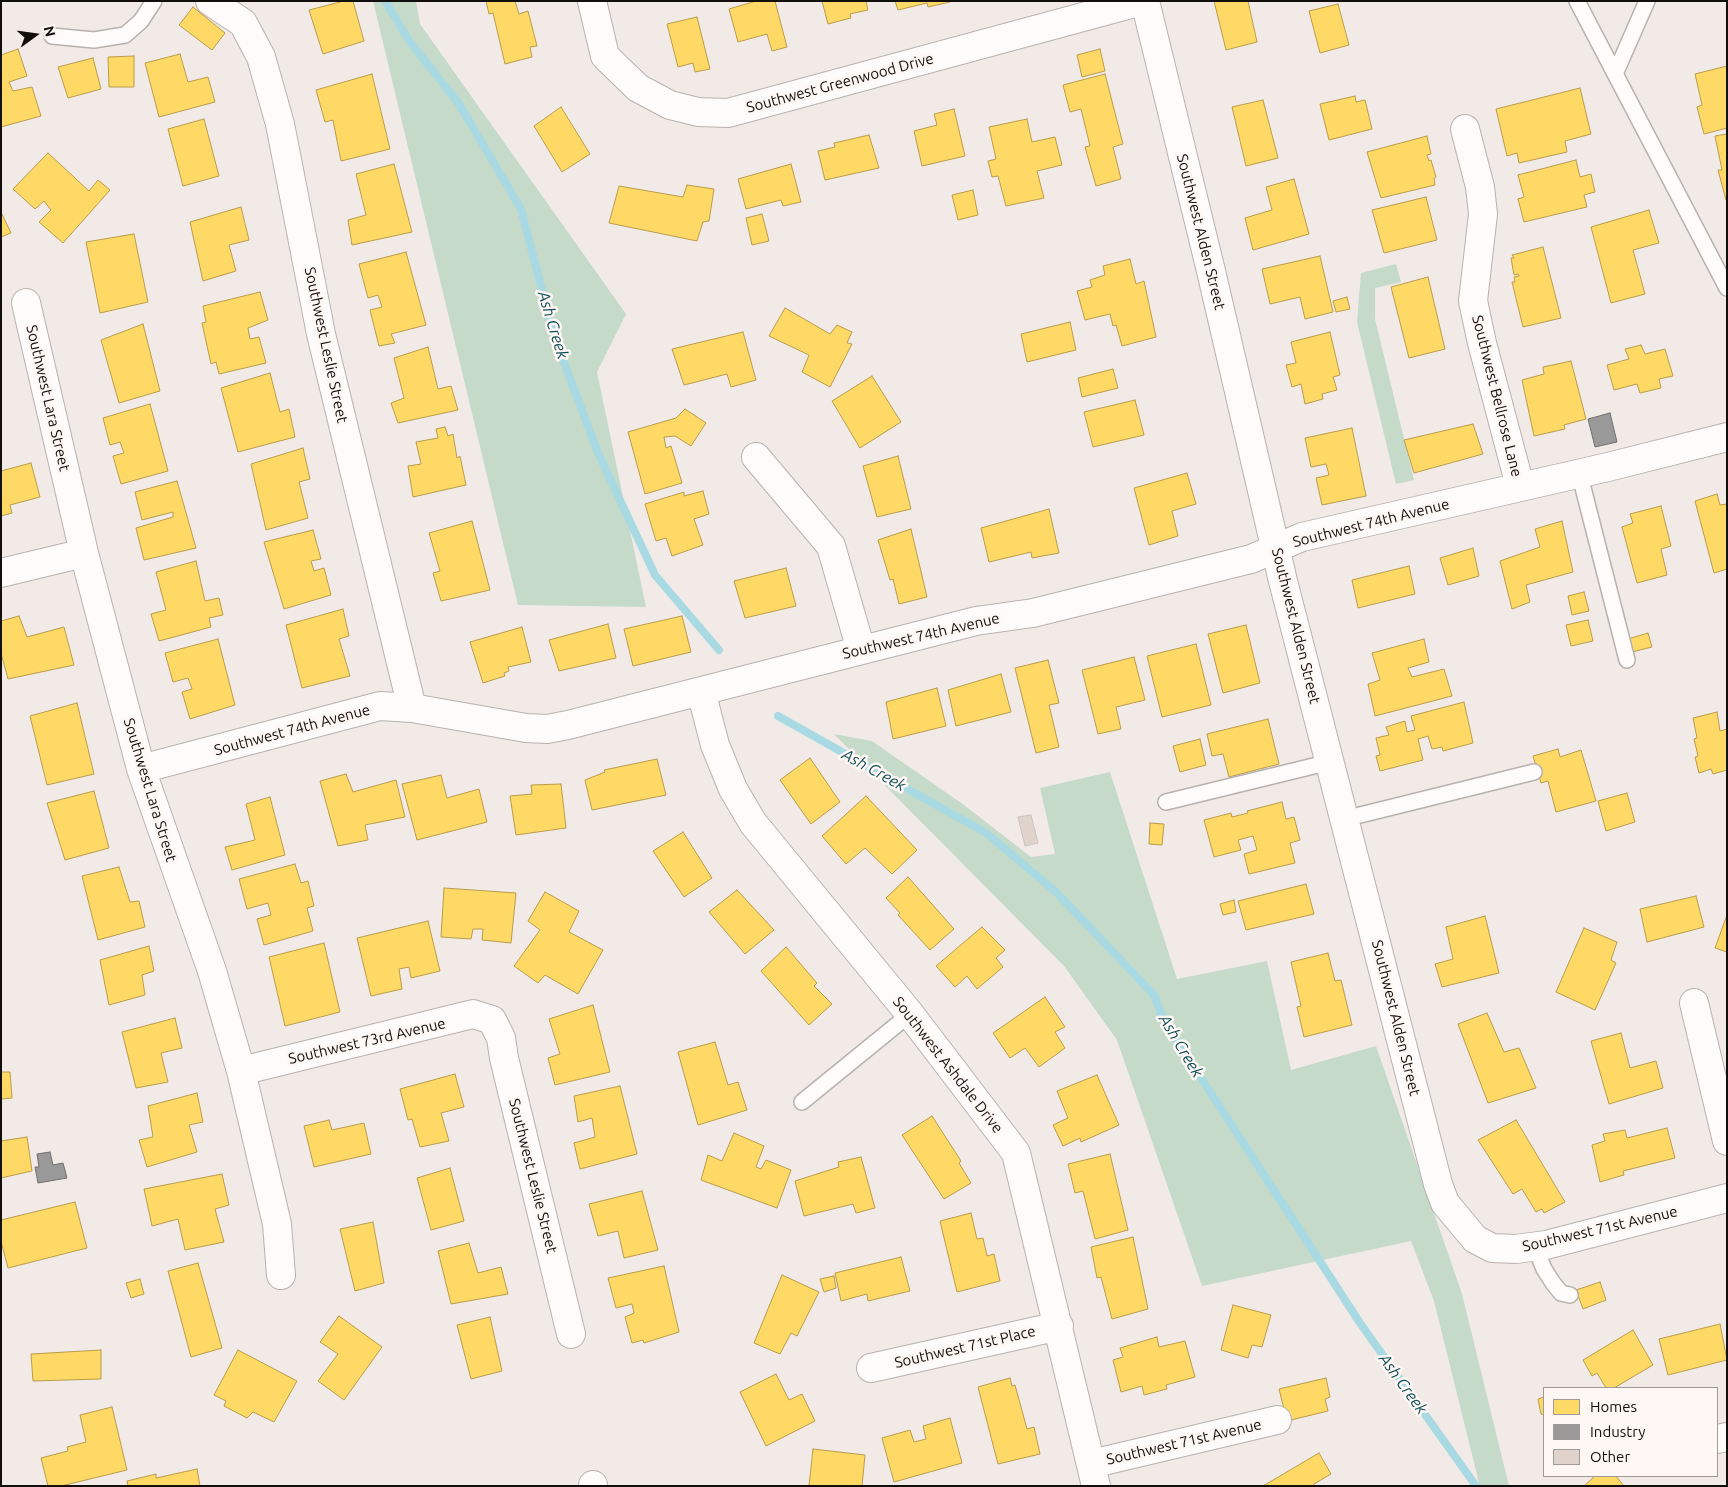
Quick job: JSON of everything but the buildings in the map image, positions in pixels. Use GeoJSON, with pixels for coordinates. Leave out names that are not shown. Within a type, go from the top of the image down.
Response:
{"type":"FeatureCollection","features":[{"type":"Feature","properties":{"kind":"street","name":"Southwest Leslie Street"},"geometry":{"type":"LineString","coordinates":[[210,1],[243,23],[261,57],[280,124],[321,334],[412,708]]}},
{"type":"Feature","properties":{"kind":"street","name":"Southwest Greenwood Drive"},"geometry":{"type":"LineString","coordinates":[[592,1],[605,56],[638,88],[670,105],[698,112],[728,113],[1143,1]]}},
{"type":"Feature","properties":{"kind":"street","name":"Southwest Alden Street"},"geometry":{"type":"LineString","coordinates":[[1143,1],[1277,548],[1283,581],[1438,1184],[1445,1204],[1475,1239]]}},
{"type":"Feature","properties":{"kind":"street","name":"Southwest Bellrose Lane"},"geometry":{"type":"LineString","coordinates":[[1465,129],[1480,187],[1483,214],[1473,301],[1482,343],[1520,486]]}},
{"type":"Feature","properties":{"kind":"street","name":"Southwest Lara Street"},"geometry":{"type":"LineString","coordinates":[[26,303],[84,553],[141,769],[212,971],[241,1071],[277,1224],[281,1274]]}},
{"type":"Feature","properties":{"kind":"street","name":"Southwest 74th Avenue"},"geometry":{"type":"LineString","coordinates":[[141,769],[380,706],[412,708],[504,726],[547,729],[976,621],[1052,608],[1252,559],[1302,537],[1578,472],[1608,467],[1727,437]]}},
{"type":"Feature","properties":{"kind":"street"},"geometry":{"type":"LineString","coordinates":[[756,457],[831,546],[861,650]]}},
{"type":"Feature","properties":{"kind":"street"},"geometry":{"type":"LineString","coordinates":[[1,573],[84,553]]}},
{"type":"Feature","properties":{"kind":"street","name":"Southwest Ashdale Drive"},"geometry":{"type":"LineString","coordinates":[[701,691],[718,754],[733,789],[753,823],[910,1014],[1016,1153],[1059,1326],[1093,1475]]}},
{"type":"Feature","properties":{"kind":"street"},"geometry":{"type":"LineString","coordinates":[[1694,1003],[1727,1141]]}},
{"type":"Feature","properties":{"kind":"street","name":"Southwest 73rd Avenue"},"geometry":{"type":"LineString","coordinates":[[241,1071],[473,1014],[492,1020]]}},
{"type":"Feature","properties":{"kind":"street","name":"Southwest Leslie Street"},"geometry":{"type":"LineString","coordinates":[[492,1020],[501,1038],[571,1334]]}},
{"type":"Feature","properties":{"kind":"street","name":"Southwest 71st Avenue"},"geometry":{"type":"LineString","coordinates":[[1475,1239],[1492,1248],[1516,1250],[1727,1198]]}},
{"type":"Feature","properties":{"kind":"street","name":"Southwest 71st Place"},"geometry":{"type":"LineString","coordinates":[[871,1368],[1059,1326]]}},
{"type":"Feature","properties":{"kind":"street","name":"Southwest 71st Avenue"},"geometry":{"type":"LineString","coordinates":[[1093,1475],[1278,1420]]}},
{"type":"Feature","properties":{"kind":"lane"},"geometry":{"type":"LineString","coordinates":[[52,36],[94,40],[125,35],[141,21],[154,1]]}},
{"type":"Feature","properties":{"kind":"lane"},"geometry":{"type":"LineString","coordinates":[[1577,1],[1727,288]]}},
{"type":"Feature","properties":{"kind":"lane"},"geometry":{"type":"LineString","coordinates":[[1615,74],[1647,1]]}},
{"type":"Feature","properties":{"kind":"lane"},"geometry":{"type":"LineString","coordinates":[[1578,472],[1627,660]]}},
{"type":"Feature","properties":{"kind":"lane"},"geometry":{"type":"LineString","coordinates":[[1166,802],[1330,762]]}},
{"type":"Feature","properties":{"kind":"lane"},"geometry":{"type":"LineString","coordinates":[[1344,819],[1534,772]]}},
{"type":"Feature","properties":{"kind":"lane"},"geometry":{"type":"LineString","coordinates":[[802,1102],[910,1014]]}},
{"type":"Feature","properties":{"kind":"lane"},"geometry":{"type":"LineString","coordinates":[[1535,1246],[1553,1283],[1561,1293],[1570,1295]]}},
{"type":"Feature","properties":{"kind":"green space"},"geometry":{"type":"Polygon","coordinates":[[[373,1],[416,1],[420,24],[626,314],[597,372],[646,607],[518,605],[373,1]]]}},
{"type":"Feature","properties":{"kind":"green space"},"geometry":{"type":"Polygon","coordinates":[[[1396,264],[1401,282],[1375,288],[1375,319],[1414,480],[1396,484],[1357,322],[1361,273],[1396,264]]]}},
{"type":"Feature","properties":{"kind":"green space"},"geometry":{"type":"Polygon","coordinates":[[[834,734],[872,741],[964,805],[1031,857],[1055,854],[1040,788],[1110,772],[1177,979],[1267,961],[1291,1070],[1376,1046],[1462,1294],[1509,1486],[1468,1486],[1479,1483],[1434,1301],[1411,1241],[1202,1286],[1117,1040],[1064,966],[834,734]]]}},
{"type":"Feature","properties":{"kind":"waterway","name":"Ash Creek"},"geometry":{"type":"LineString","coordinates":[[385,1],[410,42],[459,104],[521,209],[553,333],[598,453],[655,575],[719,650]]}},
{"type":"Feature","properties":{"kind":"waterway","name":"Ash Creek"},"geometry":{"type":"LineString","coordinates":[[778,716],[986,833],[1056,892],[1154,995],[1164,1021],[1360,1323],[1476,1486]]}}]}
